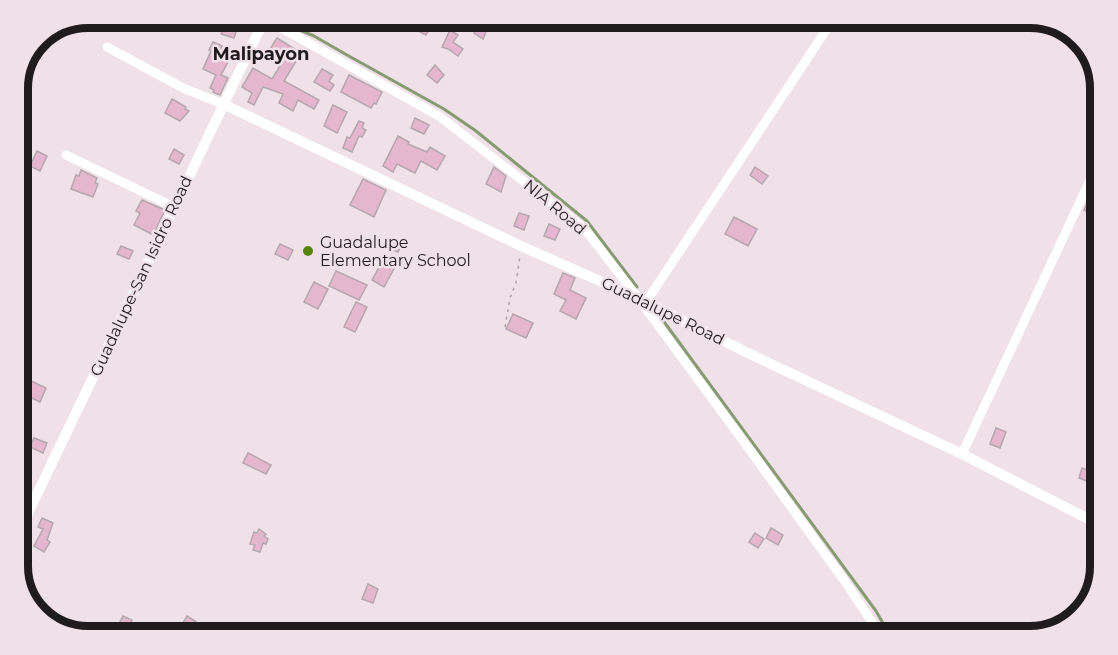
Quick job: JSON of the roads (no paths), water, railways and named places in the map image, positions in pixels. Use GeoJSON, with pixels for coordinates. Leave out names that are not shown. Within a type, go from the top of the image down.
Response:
{"type":"FeatureCollection","features":[{"type":"Feature","properties":{"kind":"street","name":"Guadalupe-San Isidro Road"},"geometry":{"type":"LineString","coordinates":[[29,499],[261,28]]}},
{"type":"Feature","properties":{"kind":"street","name":"NIA Road"},"geometry":{"type":"LineString","coordinates":[[281,28],[439,116],[584,228],[642,300],[875,626]]}},
{"type":"Feature","properties":{"kind":"street"},"geometry":{"type":"LineString","coordinates":[[642,300],[827,28]]}},
{"type":"Feature","properties":{"kind":"street"},"geometry":{"type":"LineString","coordinates":[[107,47],[183,88],[223,104]]}},
{"type":"Feature","properties":{"kind":"street","name":"Guadalupe Road"},"geometry":{"type":"LineString","coordinates":[[223,104],[521,246],[642,300],[750,354],[962,454],[1090,520]]}},
{"type":"Feature","properties":{"kind":"street"},"geometry":{"type":"LineString","coordinates":[[66,155],[174,207]]}},
{"type":"Feature","properties":{"kind":"street"},"geometry":{"type":"LineString","coordinates":[[962,454],[1089,182]]}},
{"type":"Feature","properties":{"kind":"waterway"},"geometry":{"type":"LineString","coordinates":[[295,28],[314,36],[444,109],[476,131],[587,221],[637,287]]}},
{"type":"Feature","properties":{"kind":"waterway"},"geometry":{"type":"LineString","coordinates":[[662,319],[876,611],[885,626]]}},
{"type":"Feature","properties":{"kind":"place","name":"Guadalupe Elementary School"},"geometry":{"type":"Point","coordinates":[308,251]}},
{"type":"Feature","properties":{"kind":"district","name":"Malipayon"},"geometry":{"type":"Point","coordinates":[261,54]}}]}
